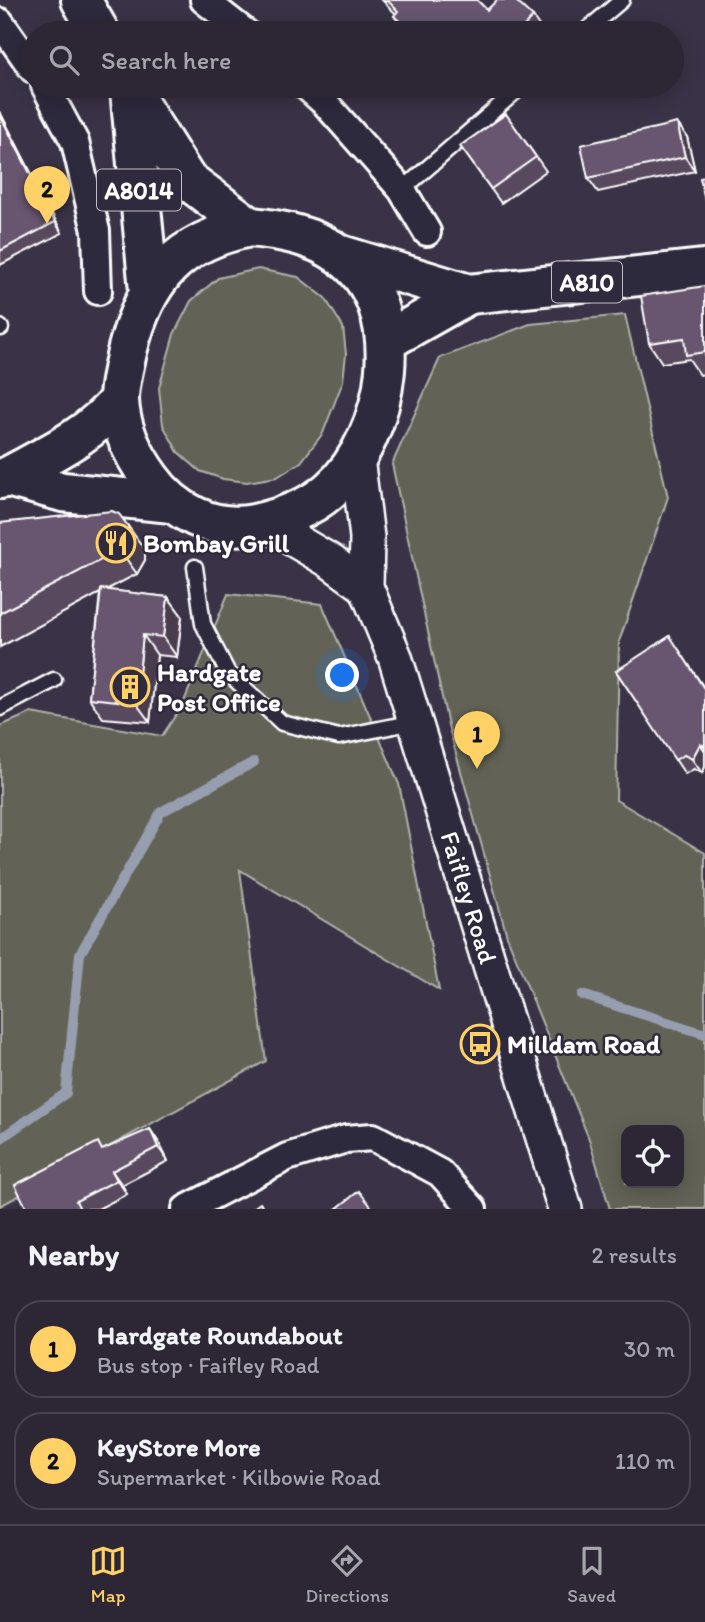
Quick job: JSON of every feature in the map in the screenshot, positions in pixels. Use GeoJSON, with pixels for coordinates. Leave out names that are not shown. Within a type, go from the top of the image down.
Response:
{"type":"FeatureCollection","features":[{"type":"Feature","properties":{"kind":"main road"},"geometry":{"type":"LineString","coordinates":[[81,0],[93,21]]}},
{"type":"Feature","properties":{"kind":"main road","name":"A8014"},"geometry":{"type":"LineString","coordinates":[[135,98],[149,291]]}},
{"type":"Feature","properties":{"kind":"main road","name":"A8014"},"geometry":{"type":"LineString","coordinates":[[140,98],[186,179],[250,228]]}},
{"type":"Feature","properties":{"kind":"main road","name":"A810"},"geometry":{"type":"LineString","coordinates":[[250,228],[277,230],[323,244],[355,268],[366,282],[382,319],[386,341],[384,381],[370,434],[357,458],[338,482],[314,502],[298,511],[264,522],[242,526],[221,525],[185,512],[155,486],[141,467],[131,446],[119,400],[132,331],[149,291],[177,259],[195,246],[212,237],[250,228]]}},
{"type":"Feature","properties":{"kind":"main road","name":"A810"},"geometry":{"type":"LineString","coordinates":[[341,255],[469,294],[705,270]]}},
{"type":"Feature","properties":{"kind":"main road","name":"A810"},"geometry":{"type":"LineString","coordinates":[[386,341],[469,294]]}},
{"type":"Feature","properties":{"kind":"main road","name":"A810"},"geometry":{"type":"LineString","coordinates":[[4,478],[83,435],[107,415],[119,400]]}},
{"type":"Feature","properties":{"kind":"main road","name":"A810"},"geometry":{"type":"LineString","coordinates":[[4,478],[63,492],[172,503]]}},
{"type":"Feature","properties":{"kind":"street"},"geometry":{"type":"LineString","coordinates":[[204,0],[230,21]]}},
{"type":"Feature","properties":{"kind":"street"},"geometry":{"type":"LineString","coordinates":[[0,22],[21,52]]}},
{"type":"Feature","properties":{"kind":"street"},"geometry":{"type":"LineString","coordinates":[[51,98],[75,142],[96,231],[98,291]]}},
{"type":"Feature","properties":{"kind":"street"},"geometry":{"type":"LineString","coordinates":[[319,98],[402,190],[427,232]]}},
{"type":"Feature","properties":{"kind":"street","name":"Faifley Road"},"geometry":{"type":"LineString","coordinates":[[357,458],[368,537],[366,587],[396,657],[565,1209]]}},
{"type":"Feature","properties":{"kind":"street"},"geometry":{"type":"LineString","coordinates":[[264,522],[330,561],[366,587]]}},
{"type":"Feature","properties":{"kind":"street"},"geometry":{"type":"LineString","coordinates":[[186,1209],[287,1157],[346,1139],[373,1137],[440,1173],[473,1209]]}},
{"type":"Feature","properties":{"kind":"lane"},"geometry":{"type":"LineString","coordinates":[[597,21],[622,0]]}},
{"type":"Feature","properties":{"kind":"lane"},"geometry":{"type":"LineString","coordinates":[[402,190],[508,98]]}},
{"type":"Feature","properties":{"kind":"lane"},"geometry":{"type":"LineString","coordinates":[[195,567],[203,624],[228,673],[282,723],[339,737],[416,722]]}},
{"type":"Feature","properties":{"kind":"lane"},"geometry":{"type":"LineString","coordinates":[[0,708],[54,680]]}},
{"type":"Feature","properties":{"kind":"green space"},"geometry":{"type":"Polygon","coordinates":[[[258,269],[298,277],[325,298],[343,327],[346,354],[343,381],[323,433],[301,462],[277,477],[247,482],[223,479],[200,471],[178,452],[163,425],[159,388],[174,334],[191,301],[218,278],[258,269]]]}},
{"type":"Feature","properties":{"kind":"green space"},"geometry":{"type":"Polygon","coordinates":[[[625,315],[668,497],[619,642],[616,800],[705,853],[705,1209],[610,1209],[589,1139],[507,936],[448,725],[392,464],[440,358],[530,324],[625,315]]]}},
{"type":"Feature","properties":{"kind":"green space"},"geometry":{"type":"Polygon","coordinates":[[[228,594],[322,604],[399,784],[439,990],[240,870],[266,1061],[0,1206],[0,726],[31,713],[162,736],[183,704],[228,594]]]}},
{"type":"Feature","properties":{"kind":"building"},"geometry":{"type":"Polygon","coordinates":[[[387,0],[477,0],[487,10],[497,0],[515,0],[533,17],[529,21],[399,21],[394,16],[398,11],[387,0]]]}},
{"type":"Feature","properties":{"kind":"building"},"geometry":{"type":"Polygon","coordinates":[[[506,114],[536,157],[491,189],[460,146],[506,114]]]}},
{"type":"Feature","properties":{"kind":"building"},"geometry":{"type":"Polygon","coordinates":[[[0,115],[55,222],[0,251],[0,115]]]}},
{"type":"Feature","properties":{"kind":"building"},"geometry":{"type":"Polygon","coordinates":[[[677,123],[685,157],[588,178],[581,145],[677,123]]]}},
{"type":"Feature","properties":{"kind":"building"},"geometry":{"type":"Polygon","coordinates":[[[705,177],[705,200],[700,178],[705,177]]]}},
{"type":"Feature","properties":{"kind":"building"},"geometry":{"type":"Polygon","coordinates":[[[705,286],[705,352],[686,355],[684,338],[649,343],[641,296],[705,286]]]}},
{"type":"Feature","properties":{"kind":"building"},"geometry":{"type":"Polygon","coordinates":[[[112,511],[119,514],[128,526],[128,536],[120,550],[0,613],[0,523],[112,511]]]}},
{"type":"Feature","properties":{"kind":"building"},"geometry":{"type":"Polygon","coordinates":[[[101,589],[168,597],[163,637],[143,635],[136,703],[89,698],[101,589]]]}},
{"type":"Feature","properties":{"kind":"building"},"geometry":{"type":"Polygon","coordinates":[[[670,636],[705,690],[705,746],[700,744],[692,759],[684,755],[675,760],[616,671],[670,636]]]}},
{"type":"Feature","properties":{"kind":"building"},"geometry":{"type":"Polygon","coordinates":[[[150,1129],[158,1147],[112,1171],[117,1180],[76,1201],[80,1209],[27,1209],[15,1185],[98,1142],[102,1150],[150,1129]]]}},
{"type":"Feature","properties":{"kind":"building"},"geometry":{"type":"Polygon","coordinates":[[[359,1191],[373,1209],[336,1209],[359,1191]]]}},
{"type":"Feature","properties":{"kind":"building"},"geometry":{"type":"Polygon","coordinates":[[[260,1203],[265,1209],[252,1209],[260,1203]]]}},
{"type":"Feature","properties":{"kind":"waterway"},"geometry":{"type":"LineString","coordinates":[[0,1139],[66,1093],[80,954],[161,812],[254,762]]}},
{"type":"Feature","properties":{"kind":"waterway"},"geometry":{"type":"LineString","coordinates":[[582,995],[705,1034]]}},
{"type":"Feature","properties":{"kind":"place","name":"KeyStore More"},"geometry":{"type":"Point","coordinates":[47,224]}},
{"type":"Feature","properties":{"kind":"place","name":"Bombay Grill"},"geometry":{"type":"Point","coordinates":[116,543]}},
{"type":"Feature","properties":{"kind":"place","name":"Hardgate Post Office"},"geometry":{"type":"Point","coordinates":[130,687]}},
{"type":"Feature","properties":{"kind":"place","name":"Hardgate Roundabout"},"geometry":{"type":"Point","coordinates":[477,769]}},
{"type":"Feature","properties":{"kind":"place","name":"Milldam Road"},"geometry":{"type":"Point","coordinates":[480,1044]}}]}
